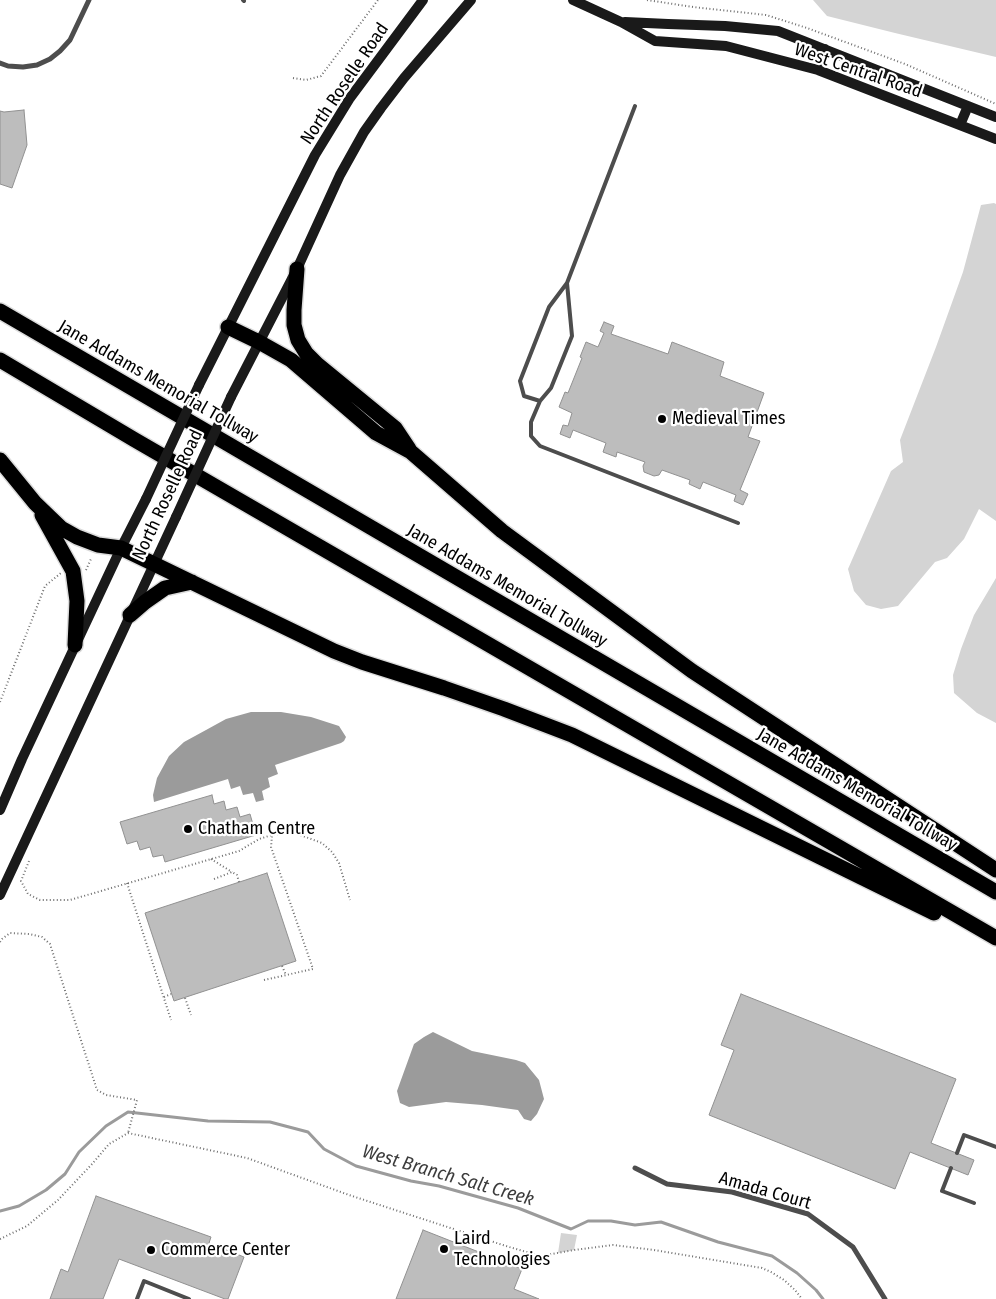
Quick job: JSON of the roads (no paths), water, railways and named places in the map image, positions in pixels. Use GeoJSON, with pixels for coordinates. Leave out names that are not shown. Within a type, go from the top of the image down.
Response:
{"type":"FeatureCollection","features":[{"type":"Feature","properties":{"kind":"highway"},"geometry":{"type":"LineString","coordinates":[[298,269],[294,325],[298,340],[306,354],[395,428],[411,452]]}},
{"type":"Feature","properties":{"kind":"highway","name":"Jane Addams Memorial Tollway"},"geometry":{"type":"LineString","coordinates":[[0,311],[996,892]]}},
{"type":"Feature","properties":{"kind":"highway"},"geometry":{"type":"LineString","coordinates":[[228,327],[291,360],[376,433],[411,452],[502,531],[692,670],[996,870]]}},
{"type":"Feature","properties":{"kind":"highway"},"geometry":{"type":"LineString","coordinates":[[0,360],[143,445],[996,938]]}},
{"type":"Feature","properties":{"kind":"highway"},"geometry":{"type":"LineString","coordinates":[[0,460],[35,503],[61,528],[77,537],[98,544],[121,548],[334,651],[452,691],[572,735],[996,944]]}},
{"type":"Feature","properties":{"kind":"highway"},"geometry":{"type":"LineString","coordinates":[[35,503],[73,571],[77,601],[75,645]]}},
{"type":"Feature","properties":{"kind":"highway"},"geometry":{"type":"LineString","coordinates":[[130,615],[144,602],[166,588],[192,582]]}},
{"type":"Feature","properties":{"kind":"main road","name":"North Roselle Road"},"geometry":{"type":"LineString","coordinates":[[0,810],[75,645],[199,385],[315,155],[350,98],[423,0]]}},
{"type":"Feature","properties":{"kind":"main road","name":"North Roselle Road"},"geometry":{"type":"LineString","coordinates":[[0,895],[231,396],[298,269],[340,175],[364,132],[381,108],[404,78],[471,0]]}},
{"type":"Feature","properties":{"kind":"main road","name":"West Central Road"},"geometry":{"type":"LineString","coordinates":[[572,0],[655,40],[726,46],[818,70],[996,139]]}},
{"type":"Feature","properties":{"kind":"main road","name":"West Central Road"},"geometry":{"type":"LineString","coordinates":[[621,22],[724,26],[778,31],[996,117]]}},
{"type":"Feature","properties":{"kind":"main road"},"geometry":{"type":"LineString","coordinates":[[818,70],[825,49]]}},
{"type":"Feature","properties":{"kind":"main road"},"geometry":{"type":"LineString","coordinates":[[960,125],[968,106]]}},
{"type":"Feature","properties":{"kind":"street"},"geometry":{"type":"LineString","coordinates":[[0,64],[23,67],[37,64],[55,55],[70,40],[89,0]]}},
{"type":"Feature","properties":{"kind":"street","name":"Amada Court"},"geometry":{"type":"LineString","coordinates":[[635,1168],[666,1184],[732,1192],[808,1214],[853,1247],[885,1299]]}},
{"type":"Feature","properties":{"kind":"lane"},"geometry":{"type":"LineString","coordinates":[[540,401],[524,396],[520,380],[549,307],[567,284],[635,106]]}},
{"type":"Feature","properties":{"kind":"lane"},"geometry":{"type":"LineString","coordinates":[[567,284],[572,336],[551,388],[540,401],[531,422],[531,436],[540,446],[738,523]]}},
{"type":"Feature","properties":{"kind":"lane"},"geometry":{"type":"LineString","coordinates":[[957,1153],[964,1135],[996,1147]]}},
{"type":"Feature","properties":{"kind":"lane"},"geometry":{"type":"LineString","coordinates":[[951,1168],[942,1191],[974,1203]]}},
{"type":"Feature","properties":{"kind":"lane"},"geometry":{"type":"LineString","coordinates":[[137,1299],[144,1281],[189,1299]]}},
{"type":"Feature","properties":{"kind":"waterway","name":"West Branch Salt Creek"},"geometry":{"type":"LineString","coordinates":[[0,1211],[19,1206],[46,1190],[65,1174],[79,1152],[106,1126],[128,1112],[208,1121],[270,1122],[308,1132],[324,1149],[356,1166],[518,1208],[571,1229],[588,1221],[611,1221],[635,1225],[661,1222],[718,1242],[772,1256],[797,1273],[823,1299]]}},
{"type":"Feature","properties":{"kind":"place","name":"Medieval Times"},"geometry":{"type":"Point","coordinates":[662,419]}},
{"type":"Feature","properties":{"kind":"place","name":"Chatham Centre"},"geometry":{"type":"Point","coordinates":[188,829]}},
{"type":"Feature","properties":{"kind":"place","name":"Laird Technologies"},"geometry":{"type":"Point","coordinates":[444,1249]}},
{"type":"Feature","properties":{"kind":"place","name":"Commerce Center"},"geometry":{"type":"Point","coordinates":[151,1250]}}]}
